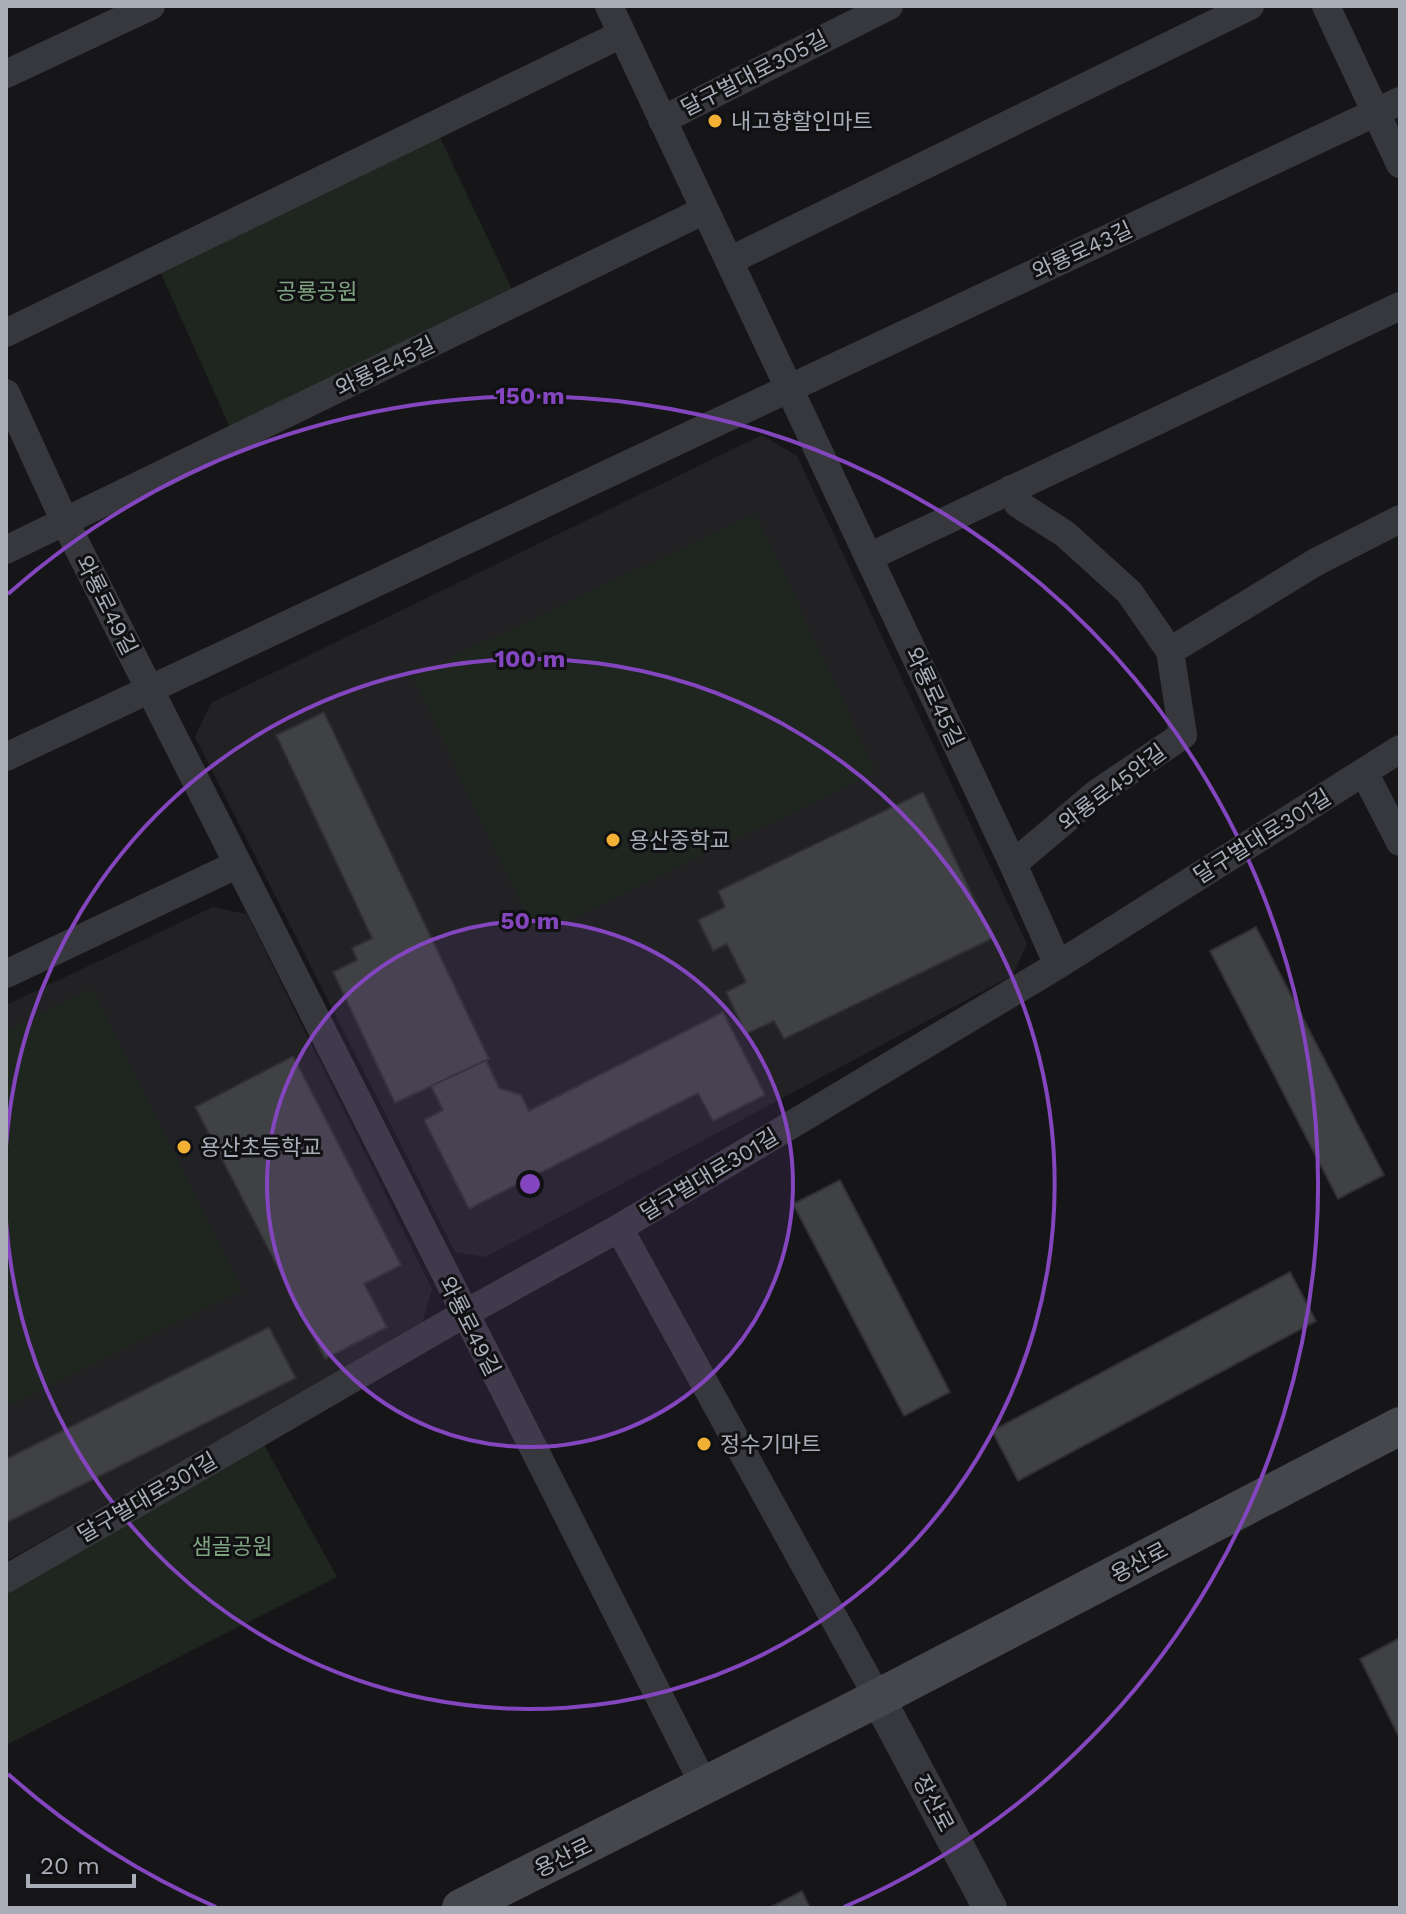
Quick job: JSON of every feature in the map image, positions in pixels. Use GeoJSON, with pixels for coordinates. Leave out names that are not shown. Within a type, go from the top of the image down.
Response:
{"type":"FeatureCollection","features":[{"type":"Feature","properties":{"kind":"main road","name":"용산로"},"geometry":{"type":"LineString","coordinates":[[461,1908],[705,1787],[1400,1426]]}},
{"type":"Feature","properties":{"kind":"street"},"geometry":{"type":"LineString","coordinates":[[6,74],[151,6]]}},
{"type":"Feature","properties":{"kind":"street","name":"와룡로45길"},"geometry":{"type":"LineString","coordinates":[[609,6],[1058,965]]}},
{"type":"Feature","properties":{"kind":"street","name":"달구벌대로305길"},"geometry":{"type":"LineString","coordinates":[[662,120],[889,6]]}},
{"type":"Feature","properties":{"kind":"street"},"geometry":{"type":"LineString","coordinates":[[729,261],[1250,6]]}},
{"type":"Feature","properties":{"kind":"street"},"geometry":{"type":"LineString","coordinates":[[1326,6],[1388,106],[1400,164]]}},
{"type":"Feature","properties":{"kind":"street"},"geometry":{"type":"LineString","coordinates":[[6,333],[622,34]]}},
{"type":"Feature","properties":{"kind":"street","name":"와룡로43길"},"geometry":{"type":"LineString","coordinates":[[788,388],[1388,106]]}},
{"type":"Feature","properties":{"kind":"street","name":"와룡로45길"},"geometry":{"type":"LineString","coordinates":[[65,522],[705,210]]}},
{"type":"Feature","properties":{"kind":"street"},"geometry":{"type":"LineString","coordinates":[[869,557],[1400,306]]}},
{"type":"Feature","properties":{"kind":"street"},"geometry":{"type":"LineString","coordinates":[[6,757],[788,388]]}},
{"type":"Feature","properties":{"kind":"street","name":"와룡로49길"},"geometry":{"type":"LineString","coordinates":[[6,393],[65,522],[705,1787]]}},
{"type":"Feature","properties":{"kind":"street","name":"와룡로45안길"},"geometry":{"type":"LineString","coordinates":[[1011,489],[1018,504],[1065,534],[1129,592],[1170,651],[1183,735],[1097,793],[1013,864]]}},
{"type":"Feature","properties":{"kind":"street"},"geometry":{"type":"LineString","coordinates":[[1170,651],[1316,562],[1400,519]]}},
{"type":"Feature","properties":{"kind":"street"},"geometry":{"type":"LineString","coordinates":[[6,550],[65,522]]}},
{"type":"Feature","properties":{"kind":"street","name":"달구벌대로301길"},"geometry":{"type":"LineString","coordinates":[[6,1579],[619,1228],[1058,965],[1400,749]]}},
{"type":"Feature","properties":{"kind":"street"},"geometry":{"type":"LineString","coordinates":[[1364,772],[1400,842]]}},
{"type":"Feature","properties":{"kind":"street"},"geometry":{"type":"LineString","coordinates":[[6,974],[238,864]]}},
{"type":"Feature","properties":{"kind":"street"},"geometry":{"type":"LineString","coordinates":[[619,1228],[878,1698]]}},
{"type":"Feature","properties":{"kind":"street","name":"장산로"},"geometry":{"type":"LineString","coordinates":[[878,1698],[990,1908]]}},
{"type":"Feature","properties":{"kind":"shaded area","name":"용산중학교"},"geometry":{"type":"Polygon","coordinates":[[[762,435],[797,456],[1027,944],[1013,975],[485,1257],[455,1252],[195,737],[211,703],[762,435]]]}},
{"type":"Feature","properties":{"kind":"shaded area","name":"용산초등학교"},"geometry":{"type":"Polygon","coordinates":[[[213,907],[247,914],[432,1289],[421,1328],[6,1561],[6,1005],[213,907]]]}},
{"type":"Feature","properties":{"kind":"green space","name":"공룡공원"},"geometry":{"type":"Polygon","coordinates":[[[434,125],[518,302],[235,439],[155,260],[434,125]]]}},
{"type":"Feature","properties":{"kind":"green space"},"geometry":{"type":"Polygon","coordinates":[[[756,513],[876,772],[536,936],[412,676],[756,513]]]}},
{"type":"Feature","properties":{"kind":"green space"},"geometry":{"type":"Polygon","coordinates":[[[92,988],[242,1291],[6,1408],[6,1031],[92,988]]]}},
{"type":"Feature","properties":{"kind":"green space","name":"샘골공원"},"geometry":{"type":"Polygon","coordinates":[[[263,1443],[337,1577],[6,1745],[6,1589],[263,1443]]]}},
{"type":"Feature","properties":{"kind":"building"},"geometry":{"type":"Polygon","coordinates":[[[324,712],[489,1059],[395,1103],[333,972],[357,960],[352,948],[372,938],[276,735],[324,712]]]}},
{"type":"Feature","properties":{"kind":"building"},"geometry":{"type":"Polygon","coordinates":[[[923,792],[993,938],[784,1039],[774,1021],[746,1034],[726,992],[746,982],[727,944],[713,951],[698,920],[725,907],[718,891],[923,792]]]}},
{"type":"Feature","properties":{"kind":"building"},"geometry":{"type":"Polygon","coordinates":[[[1256,927],[1384,1175],[1338,1199],[1210,951],[1256,927]]]}},
{"type":"Feature","properties":{"kind":"building"},"geometry":{"type":"Polygon","coordinates":[[[723,1012],[765,1095],[713,1121],[698,1093],[469,1209],[424,1120],[443,1110],[431,1086],[486,1060],[499,1088],[521,1095],[529,1111],[723,1012]]]}},
{"type":"Feature","properties":{"kind":"building"},"geometry":{"type":"Polygon","coordinates":[[[293,1056],[401,1265],[364,1284],[387,1327],[325,1359],[195,1107],[293,1056]]]}},
{"type":"Feature","properties":{"kind":"building"},"geometry":{"type":"Polygon","coordinates":[[[840,1180],[950,1392],[904,1416],[793,1204],[840,1180]]]}},
{"type":"Feature","properties":{"kind":"building"},"geometry":{"type":"Polygon","coordinates":[[[1290,1272],[1316,1321],[1018,1481],[992,1431],[1290,1272]]]}},
{"type":"Feature","properties":{"kind":"building"},"geometry":{"type":"Polygon","coordinates":[[[269,1327],[296,1378],[6,1523],[6,1459],[269,1327]]]}},
{"type":"Feature","properties":{"kind":"building"},"geometry":{"type":"Polygon","coordinates":[[[1400,1638],[1400,1739],[1360,1659],[1400,1638]]]}},
{"type":"Feature","properties":{"kind":"building"},"geometry":{"type":"Polygon","coordinates":[[[802,1891],[810,1908],[769,1908],[802,1891]]]}},
{"type":"Feature","properties":{"kind":"place","name":"내고향할인마트"},"geometry":{"type":"Point","coordinates":[715,121]}},
{"type":"Feature","properties":{"kind":"place","name":"용산중학교"},"geometry":{"type":"Point","coordinates":[613,840]}},
{"type":"Feature","properties":{"kind":"place","name":"용산초등학교"},"geometry":{"type":"Point","coordinates":[184,1147]}},
{"type":"Feature","properties":{"kind":"place","name":"정수기마트"},"geometry":{"type":"Point","coordinates":[704,1444]}}]}
